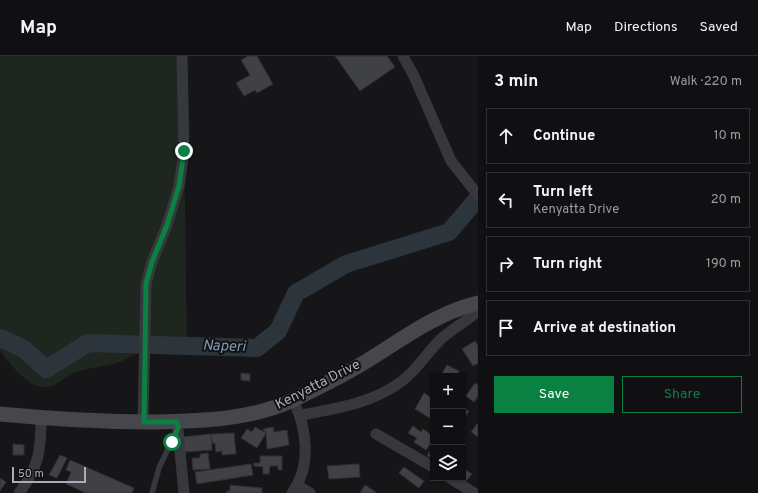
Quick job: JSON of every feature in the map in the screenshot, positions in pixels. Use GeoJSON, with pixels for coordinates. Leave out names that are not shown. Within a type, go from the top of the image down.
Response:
{"type":"FeatureCollection","features":[{"type":"Feature","properties":{"kind":"main road","name":"Kenyatta Drive"},"geometry":{"type":"LineString","coordinates":[[0,414],[99,422],[177,424],[244,415],[268,410],[293,400],[353,369],[445,314],[478,304]]}},
{"type":"Feature","properties":{"kind":"street"},"geometry":{"type":"LineString","coordinates":[[144,422],[146,284],[152,262],[167,225],[179,186],[184,151],[182,56]]}},
{"type":"Feature","properties":{"kind":"street"},"geometry":{"type":"LineString","coordinates":[[403,56],[414,76],[451,161],[478,196]]}},
{"type":"Feature","properties":{"kind":"street"},"geometry":{"type":"LineString","coordinates":[[301,415],[338,408],[383,393],[402,382],[439,340],[478,311]]}},
{"type":"Feature","properties":{"kind":"street"},"geometry":{"type":"LineString","coordinates":[[293,400],[301,415],[304,428],[305,448],[303,470],[295,489],[310,493]]}},
{"type":"Feature","properties":{"kind":"street"},"geometry":{"type":"LineString","coordinates":[[19,493],[35,469],[39,457],[41,443],[41,418]]}},
{"type":"Feature","properties":{"kind":"street"},"geometry":{"type":"LineString","coordinates":[[177,424],[184,493]]}},
{"type":"Feature","properties":{"kind":"street"},"geometry":{"type":"LineString","coordinates":[[376,434],[430,465]]}},
{"type":"Feature","properties":{"kind":"street"},"geometry":{"type":"LineString","coordinates":[[455,481],[474,493]]}},
{"type":"Feature","properties":{"kind":"lane"},"geometry":{"type":"LineString","coordinates":[[152,493],[159,468],[177,424]]}},
{"type":"Feature","properties":{"kind":"shaded area"},"geometry":{"type":"Polygon","coordinates":[[[0,56],[183,56],[187,355],[155,353],[136,354],[122,361],[74,373],[53,386],[43,387],[37,386],[25,379],[0,351],[0,56]]]}},
{"type":"Feature","properties":{"kind":"building"},"geometry":{"type":"Polygon","coordinates":[[[248,56],[257,56],[273,84],[257,93],[255,90],[244,96],[236,83],[250,75],[241,60],[248,56]]]}},
{"type":"Feature","properties":{"kind":"building"},"geometry":{"type":"Polygon","coordinates":[[[335,56],[387,56],[395,67],[360,91],[335,56]]]}},
{"type":"Feature","properties":{"kind":"building"},"geometry":{"type":"Polygon","coordinates":[[[475,341],[478,346],[478,363],[473,366],[462,349],[475,341]]]}},
{"type":"Feature","properties":{"kind":"building"},"geometry":{"type":"Polygon","coordinates":[[[447,365],[459,371],[458,373],[442,373],[447,365]]]}},
{"type":"Feature","properties":{"kind":"building"},"geometry":{"type":"Polygon","coordinates":[[[241,373],[250,374],[250,381],[241,380],[241,373]]]}},
{"type":"Feature","properties":{"kind":"building"},"geometry":{"type":"Polygon","coordinates":[[[475,383],[478,385],[478,396],[474,402],[466,396],[475,383]]]}},
{"type":"Feature","properties":{"kind":"building"},"geometry":{"type":"Polygon","coordinates":[[[424,393],[430,397],[430,418],[415,409],[424,393]]]}},
{"type":"Feature","properties":{"kind":"building"},"geometry":{"type":"Polygon","coordinates":[[[477,424],[478,425],[478,437],[471,432],[477,424]]]}},
{"type":"Feature","properties":{"kind":"building"},"geometry":{"type":"Polygon","coordinates":[[[413,426],[421,432],[423,429],[430,434],[430,444],[426,450],[414,442],[417,438],[408,433],[413,426]]]}},
{"type":"Feature","properties":{"kind":"building"},"geometry":{"type":"Polygon","coordinates":[[[255,427],[266,433],[257,448],[241,438],[247,429],[252,432],[255,427]]]}},
{"type":"Feature","properties":{"kind":"building"},"geometry":{"type":"Polygon","coordinates":[[[273,427],[274,432],[287,430],[289,445],[267,449],[266,433],[263,429],[273,427]]]}},
{"type":"Feature","properties":{"kind":"building"},"geometry":{"type":"Polygon","coordinates":[[[234,433],[236,454],[222,455],[222,451],[216,452],[215,443],[212,443],[211,434],[234,433]]]}},
{"type":"Feature","properties":{"kind":"building"},"geometry":{"type":"Polygon","coordinates":[[[211,434],[212,450],[184,452],[182,437],[211,434]]]}},
{"type":"Feature","properties":{"kind":"building"},"geometry":{"type":"Polygon","coordinates":[[[13,444],[24,445],[24,455],[13,455],[13,444]]]}},
{"type":"Feature","properties":{"kind":"building"},"geometry":{"type":"Polygon","coordinates":[[[208,453],[210,469],[193,470],[192,458],[200,458],[200,454],[208,453]]]}},
{"type":"Feature","properties":{"kind":"building"},"geometry":{"type":"Polygon","coordinates":[[[60,455],[67,458],[57,478],[49,475],[60,455]]]}},
{"type":"Feature","properties":{"kind":"building"},"geometry":{"type":"Polygon","coordinates":[[[260,456],[282,456],[282,470],[278,470],[278,466],[270,466],[269,474],[263,474],[263,467],[254,466],[254,463],[260,463],[260,456]]]}},
{"type":"Feature","properties":{"kind":"building"},"geometry":{"type":"Polygon","coordinates":[[[70,460],[134,488],[132,493],[86,493],[66,484],[71,472],[66,470],[70,460]]]}},
{"type":"Feature","properties":{"kind":"building"},"geometry":{"type":"Polygon","coordinates":[[[251,464],[253,475],[197,484],[195,472],[251,464]]]}},
{"type":"Feature","properties":{"kind":"building"},"geometry":{"type":"Polygon","coordinates":[[[359,464],[360,477],[329,479],[327,466],[359,464]]]}},
{"type":"Feature","properties":{"kind":"building"},"geometry":{"type":"Polygon","coordinates":[[[404,467],[424,481],[419,488],[399,473],[404,467]]]}},
{"type":"Feature","properties":{"kind":"building"},"geometry":{"type":"Polygon","coordinates":[[[466,470],[472,474],[466,481],[466,470]]]}},
{"type":"Feature","properties":{"kind":"building"},"geometry":{"type":"Polygon","coordinates":[[[0,478],[6,482],[0,491],[0,478]]]}},
{"type":"Feature","properties":{"kind":"building"},"geometry":{"type":"Polygon","coordinates":[[[230,485],[262,488],[262,493],[226,493],[227,491],[230,491],[230,485]]]}},
{"type":"Feature","properties":{"kind":"building"},"geometry":{"type":"Polygon","coordinates":[[[365,485],[377,493],[360,493],[365,485]]]}},
{"type":"Feature","properties":{"kind":"waterway","name":"Naperi"},"geometry":{"type":"LineString","coordinates":[[0,338],[24,349],[46,369],[88,343],[257,348],[278,331],[296,293],[346,264],[449,232],[478,198]]}},
{"type":"Feature","properties":{"kind":"route"},"geometry":{"type":"LineString","coordinates":[[172,442],[178,428],[177,422],[144,422],[146,284],[152,262],[167,225],[179,186],[184,151]]}}]}
